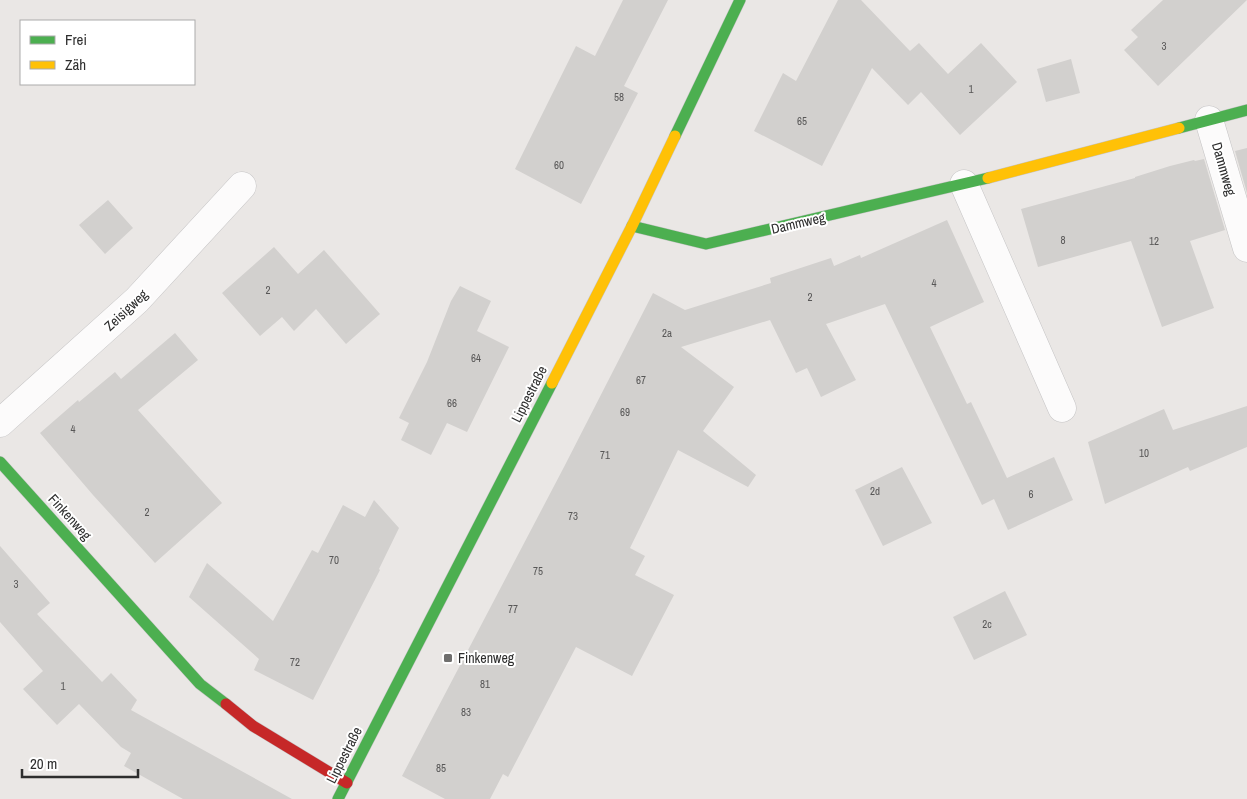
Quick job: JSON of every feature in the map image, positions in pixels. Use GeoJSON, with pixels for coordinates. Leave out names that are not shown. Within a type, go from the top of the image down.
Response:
{"type":"FeatureCollection","features":[{"type":"Feature","properties":{"kind":"street","name":"Lippestraße"},"geometry":{"type":"LineString","coordinates":[[338,799],[632,226],[740,0]]}},
{"type":"Feature","properties":{"kind":"street","name":"Dammweg"},"geometry":{"type":"LineString","coordinates":[[632,226],[706,244],[964,184],[1247,110]]}},
{"type":"Feature","properties":{"kind":"street","name":"Dammweg"},"geometry":{"type":"LineString","coordinates":[[1209,120],[1247,248]]}},
{"type":"Feature","properties":{"kind":"street"},"geometry":{"type":"LineString","coordinates":[[964,184],[1062,408]]}},
{"type":"Feature","properties":{"kind":"street","name":"Zeisigweg"},"geometry":{"type":"LineString","coordinates":[[0,423],[137,300],[242,186]]}},
{"type":"Feature","properties":{"kind":"street","name":"Finkenweg"},"geometry":{"type":"LineString","coordinates":[[0,462],[200,684],[253,726],[347,783]]}},
{"type":"Feature","properties":{"kind":"building"},"geometry":{"type":"Polygon","coordinates":[[[623,0],[668,0],[624,86],[638,93],[581,204],[515,169],[576,46],[595,56],[623,0]]]}},
{"type":"Feature","properties":{"kind":"building"},"geometry":{"type":"Polygon","coordinates":[[[838,0],[861,0],[910,51],[919,43],[948,74],[981,43],[1017,82],[960,135],[921,92],[908,105],[872,68],[822,166],[754,131],[783,73],[796,81],[838,0]]]}},
{"type":"Feature","properties":{"kind":"building"},"geometry":{"type":"Polygon","coordinates":[[[1163,0],[1247,0],[1158,86],[1124,50],[1138,37],[1131,30],[1163,0]]]}},
{"type":"Feature","properties":{"kind":"building"},"geometry":{"type":"Polygon","coordinates":[[[1071,59],[1080,93],[1046,102],[1037,69],[1071,59]]]}},
{"type":"Feature","properties":{"kind":"building"},"geometry":{"type":"Polygon","coordinates":[[[1247,148],[1247,193],[1235,151],[1247,148]]]}},
{"type":"Feature","properties":{"kind":"building"},"geometry":{"type":"Polygon","coordinates":[[[1204,159],[1225,230],[1190,241],[1214,308],[1162,327],[1131,241],[1038,267],[1021,209],[1135,178],[1170,166],[1204,159]]]}},
{"type":"Feature","properties":{"kind":"building"},"geometry":{"type":"Polygon","coordinates":[[[108,200],[133,228],[105,254],[79,225],[108,200]]]}},
{"type":"Feature","properties":{"kind":"building"},"geometry":{"type":"Polygon","coordinates":[[[947,220],[984,302],[930,327],[967,404],[971,402],[1007,478],[1054,457],[1073,500],[1008,530],[994,499],[982,505],[885,304],[826,324],[856,380],[821,397],[807,368],[796,373],[770,320],[681,347],[734,387],[703,431],[756,475],[748,487],[678,450],[630,548],[645,556],[635,575],[674,595],[632,676],[576,647],[508,777],[503,774],[490,799],[445,799],[402,776],[653,293],[685,310],[771,283],[770,278],[831,258],[834,266],[860,255],[861,258],[947,220]]]}},
{"type":"Feature","properties":{"kind":"building"},"geometry":{"type":"Polygon","coordinates":[[[274,247],[298,274],[324,250],[380,314],[346,344],[316,309],[294,331],[282,317],[260,336],[222,293],[274,247]]]}},
{"type":"Feature","properties":{"kind":"building"},"geometry":{"type":"Polygon","coordinates":[[[460,286],[491,301],[477,331],[509,347],[467,432],[447,423],[431,455],[401,440],[409,423],[399,418],[427,362],[451,301],[460,286]]]}},
{"type":"Feature","properties":{"kind":"building"},"geometry":{"type":"Polygon","coordinates":[[[175,333],[198,360],[138,410],[222,503],[155,563],[40,433],[78,400],[79,402],[115,372],[121,379],[175,333]]]}},
{"type":"Feature","properties":{"kind":"building"},"geometry":{"type":"Polygon","coordinates":[[[1247,406],[1247,447],[1190,471],[1188,467],[1105,504],[1088,442],[1164,409],[1173,430],[1247,406]]]}},
{"type":"Feature","properties":{"kind":"building"},"geometry":{"type":"Polygon","coordinates":[[[902,467],[932,523],[883,546],[855,490],[902,467]]]}},
{"type":"Feature","properties":{"kind":"building"},"geometry":{"type":"Polygon","coordinates":[[[374,500],[399,528],[380,570],[313,700],[254,670],[259,659],[189,597],[207,563],[273,621],[312,550],[318,553],[343,505],[365,517],[374,500]]]}},
{"type":"Feature","properties":{"kind":"building"},"geometry":{"type":"Polygon","coordinates":[[[0,546],[50,603],[37,614],[102,682],[111,673],[137,700],[131,710],[292,799],[183,799],[124,766],[131,753],[121,747],[79,704],[57,725],[23,689],[43,671],[0,622],[0,546]]]}},
{"type":"Feature","properties":{"kind":"building"},"geometry":{"type":"Polygon","coordinates":[[[1005,591],[1027,635],[974,660],[953,617],[1005,591]]]}},
{"type":"Feature","properties":{"kind":"traffic: fast"},"geometry":{"type":"LineString","coordinates":[[675,136],[740,0]]}},
{"type":"Feature","properties":{"kind":"traffic: fast"},"geometry":{"type":"LineString","coordinates":[[1179,128],[1247,110]]}},
{"type":"Feature","properties":{"kind":"traffic: fast"},"geometry":{"type":"LineString","coordinates":[[632,226],[706,244],[988,178]]}},
{"type":"Feature","properties":{"kind":"traffic: fast"},"geometry":{"type":"LineString","coordinates":[[338,799],[552,383]]}},
{"type":"Feature","properties":{"kind":"traffic: fast"},"geometry":{"type":"LineString","coordinates":[[0,462],[200,684],[226,704]]}},
{"type":"Feature","properties":{"kind":"traffic: slow"},"geometry":{"type":"LineString","coordinates":[[988,178],[1179,128]]}},
{"type":"Feature","properties":{"kind":"traffic: slow"},"geometry":{"type":"LineString","coordinates":[[552,383],[632,226],[675,136]]}},
{"type":"Feature","properties":{"kind":"traffic: jam"},"geometry":{"type":"LineString","coordinates":[[226,704],[253,726],[347,783]]}},
{"type":"Feature","properties":{"kind":"place","name":"Finkenweg"},"geometry":{"type":"Point","coordinates":[448,658]}}]}
